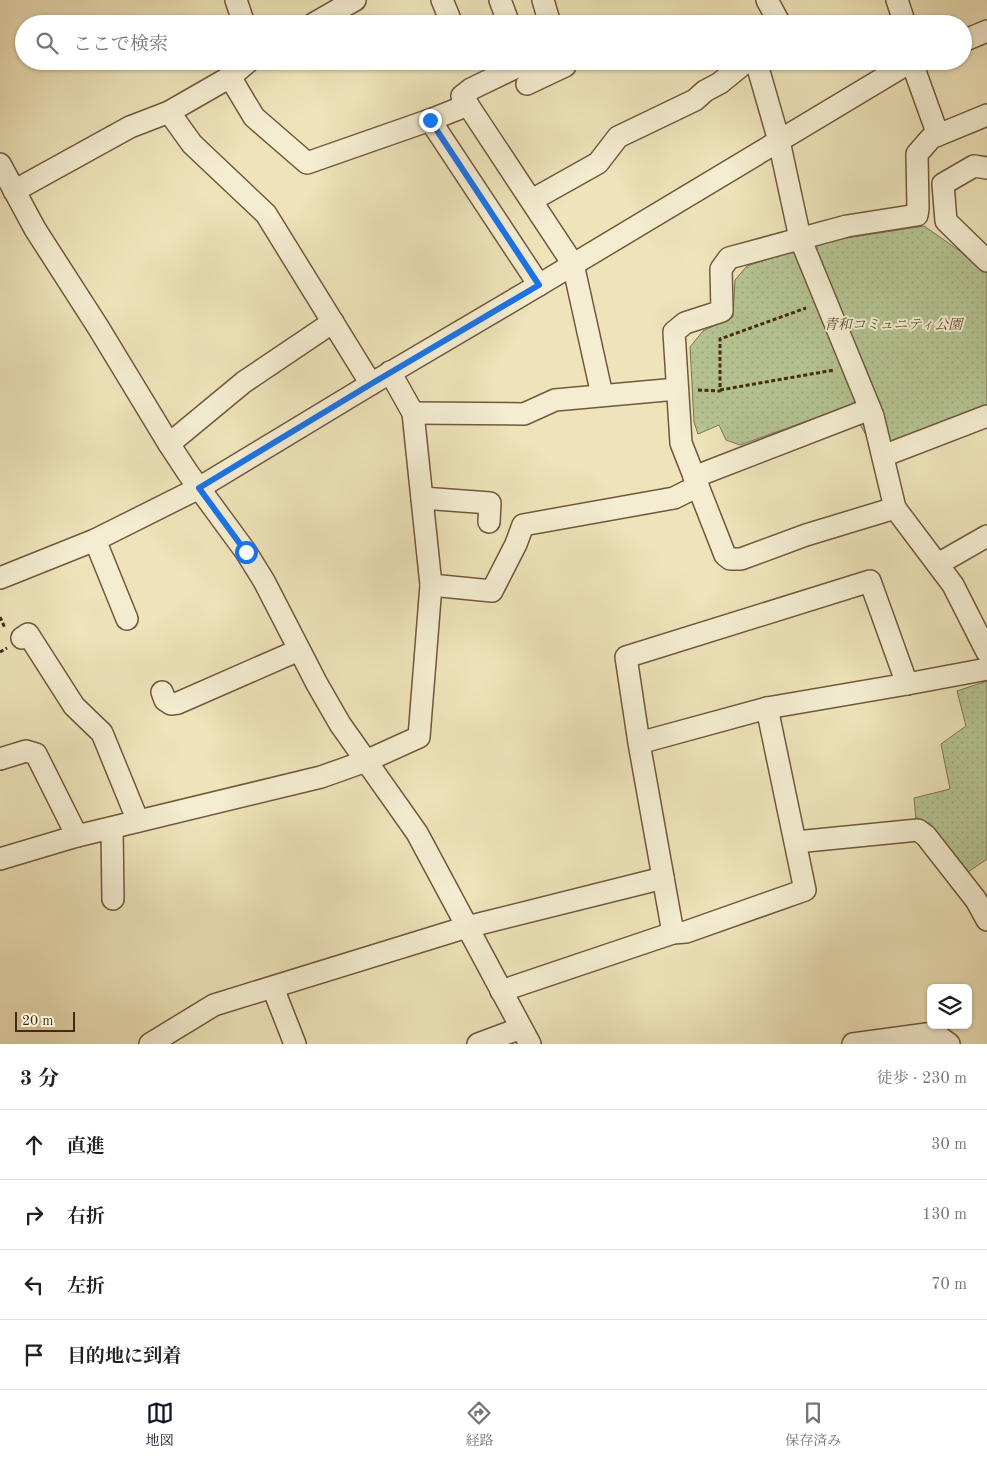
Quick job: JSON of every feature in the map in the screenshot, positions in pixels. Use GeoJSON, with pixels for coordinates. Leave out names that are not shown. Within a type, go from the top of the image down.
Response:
{"type":"FeatureCollection","features":[{"type":"Feature","properties":{"kind":"street"},"geometry":{"type":"LineString","coordinates":[[236,0],[241,15]]}},
{"type":"Feature","properties":{"kind":"street"},"geometry":{"type":"LineString","coordinates":[[329,15],[355,0]]}},
{"type":"Feature","properties":{"kind":"street"},"geometry":{"type":"LineString","coordinates":[[442,0],[448,15]]}},
{"type":"Feature","properties":{"kind":"street"},"geometry":{"type":"LineString","coordinates":[[500,0],[506,15]]}},
{"type":"Feature","properties":{"kind":"street"},"geometry":{"type":"LineString","coordinates":[[543,0],[547,15]]}},
{"type":"Feature","properties":{"kind":"street"},"geometry":{"type":"LineString","coordinates":[[767,0],[775,15]]}},
{"type":"Feature","properties":{"kind":"street"},"geometry":{"type":"LineString","coordinates":[[897,0],[902,15]]}},
{"type":"Feature","properties":{"kind":"street"},"geometry":{"type":"LineString","coordinates":[[972,37],[987,31]]}},
{"type":"Feature","properties":{"kind":"street"},"geometry":{"type":"LineString","coordinates":[[14,191],[130,127],[168,112],[230,77],[238,70]]}},
{"type":"Feature","properties":{"kind":"street"},"geometry":{"type":"LineString","coordinates":[[510,70],[471,89],[462,96],[573,264],[602,395]]}},
{"type":"Feature","properties":{"kind":"street"},"geometry":{"type":"LineString","coordinates":[[526,84],[556,70]]}},
{"type":"Feature","properties":{"kind":"street"},"geometry":{"type":"LineString","coordinates":[[532,200],[598,163],[618,137],[695,100],[736,70]]}},
{"type":"Feature","properties":{"kind":"street"},"geometry":{"type":"LineString","coordinates":[[759,70],[779,141],[800,238],[870,409],[895,508],[953,585],[987,652]]}},
{"type":"Feature","properties":{"kind":"street"},"geometry":{"type":"LineString","coordinates":[[0,578],[96,540],[199,488],[390,372],[898,70]]}},
{"type":"Feature","properties":{"kind":"street"},"geometry":{"type":"LineString","coordinates":[[915,70],[938,134]]}},
{"type":"Feature","properties":{"kind":"street"},"geometry":{"type":"LineString","coordinates":[[230,77],[254,117],[307,163],[468,105]]}},
{"type":"Feature","properties":{"kind":"street"},"geometry":{"type":"LineString","coordinates":[[168,112],[192,144],[266,214],[371,384]]}},
{"type":"Feature","properties":{"kind":"street"},"geometry":{"type":"LineString","coordinates":[[895,508],[806,535],[741,559],[730,559],[725,555],[681,443],[674,332],[685,323],[722,311],[721,269],[729,258],[847,226],[917,215],[917,154],[931,138],[938,134],[987,115]]}},
{"type":"Feature","properties":{"kind":"street"},"geometry":{"type":"LineString","coordinates":[[430,120],[539,285]]}},
{"type":"Feature","properties":{"kind":"street"},"geometry":{"type":"LineString","coordinates":[[0,164],[35,228],[98,327],[168,444],[256,567],[340,724],[417,833],[526,1036],[478,1044]]}},
{"type":"Feature","properties":{"kind":"street"},"geometry":{"type":"LineString","coordinates":[[946,221],[943,184],[974,166],[987,168]]}},
{"type":"Feature","properties":{"kind":"street"},"geometry":{"type":"LineString","coordinates":[[918,209],[946,221],[987,262]]}},
{"type":"Feature","properties":{"kind":"street"},"geometry":{"type":"LineString","coordinates":[[168,444],[244,382],[333,322]]}},
{"type":"Feature","properties":{"kind":"street"},"geometry":{"type":"LineString","coordinates":[[0,859],[77,836],[321,777],[366,762],[418,737],[431,585],[413,413],[390,372]]}},
{"type":"Feature","properties":{"kind":"street"},"geometry":{"type":"LineString","coordinates":[[413,413],[524,414],[554,400],[677,389]]}},
{"type":"Feature","properties":{"kind":"street"},"geometry":{"type":"LineString","coordinates":[[431,585],[492,591],[516,544],[523,525],[674,498],[696,482],[870,409]]}},
{"type":"Feature","properties":{"kind":"street"},"geometry":{"type":"LineString","coordinates":[[883,456],[987,416]]}},
{"type":"Feature","properties":{"kind":"street"},"geometry":{"type":"LineString","coordinates":[[422,498],[490,503],[489,522]]}},
{"type":"Feature","properties":{"kind":"street"},"geometry":{"type":"LineString","coordinates":[[938,564],[987,536]]}},
{"type":"Feature","properties":{"kind":"street"},"geometry":{"type":"LineString","coordinates":[[96,540],[127,619]]}},
{"type":"Feature","properties":{"kind":"street"},"geometry":{"type":"LineString","coordinates":[[673,933],[639,743],[626,657],[870,581],[908,684]]}},
{"type":"Feature","properties":{"kind":"street"},"geometry":{"type":"LineString","coordinates":[[22,638],[28,634],[74,706],[102,733],[138,821]]}},
{"type":"Feature","properties":{"kind":"street"},"geometry":{"type":"LineString","coordinates":[[162,692],[166,700],[171,704],[178,703],[299,650]]}},
{"type":"Feature","properties":{"kind":"street"},"geometry":{"type":"LineString","coordinates":[[639,743],[767,708],[987,669]]}},
{"type":"Feature","properties":{"kind":"street"},"geometry":{"type":"LineString","coordinates":[[501,992],[673,933],[686,932],[805,890],[767,708]]}},
{"type":"Feature","properties":{"kind":"street"},"geometry":{"type":"LineString","coordinates":[[0,759],[26,751],[36,754],[77,836]]}},
{"type":"Feature","properties":{"kind":"street"},"geometry":{"type":"LineString","coordinates":[[112,828],[113,899]]}},
{"type":"Feature","properties":{"kind":"street"},"geometry":{"type":"LineString","coordinates":[[796,842],[918,830],[981,893],[987,920]]}},
{"type":"Feature","properties":{"kind":"street"},"geometry":{"type":"LineString","coordinates":[[150,1044],[214,1005],[467,928],[663,878]]}},
{"type":"Feature","properties":{"kind":"street"},"geometry":{"type":"LineString","coordinates":[[273,988],[295,1044]]}},
{"type":"Feature","properties":{"kind":"street"},"geometry":{"type":"LineString","coordinates":[[862,1043],[908,1035],[934,1033],[949,1044]]}},
{"type":"Feature","properties":{"kind":"path"},"geometry":{"type":"LineString","coordinates":[[717,391],[720,391],[720,339],[825,300]]}},
{"type":"Feature","properties":{"kind":"path"},"geometry":{"type":"LineString","coordinates":[[677,389],[717,391],[852,367]]}},
{"type":"Feature","properties":{"kind":"green space","name":"青和コミュニティ公園"},"geometry":{"type":"Polygon","coordinates":[[[924,226],[987,270],[987,411],[876,452],[849,406],[740,445],[726,440],[719,425],[698,434],[694,422],[690,347],[703,331],[733,317],[735,280],[747,266],[821,242],[924,226]]]}},
{"type":"Feature","properties":{"kind":"green space"},"geometry":{"type":"Polygon","coordinates":[[[987,681],[987,859],[968,872],[930,823],[916,820],[914,798],[950,789],[941,744],[966,726],[957,691],[987,681]]]}},
{"type":"Feature","properties":{"kind":"route"},"geometry":{"type":"LineString","coordinates":[[246,552],[199,488],[539,285],[430,120]]}}]}
